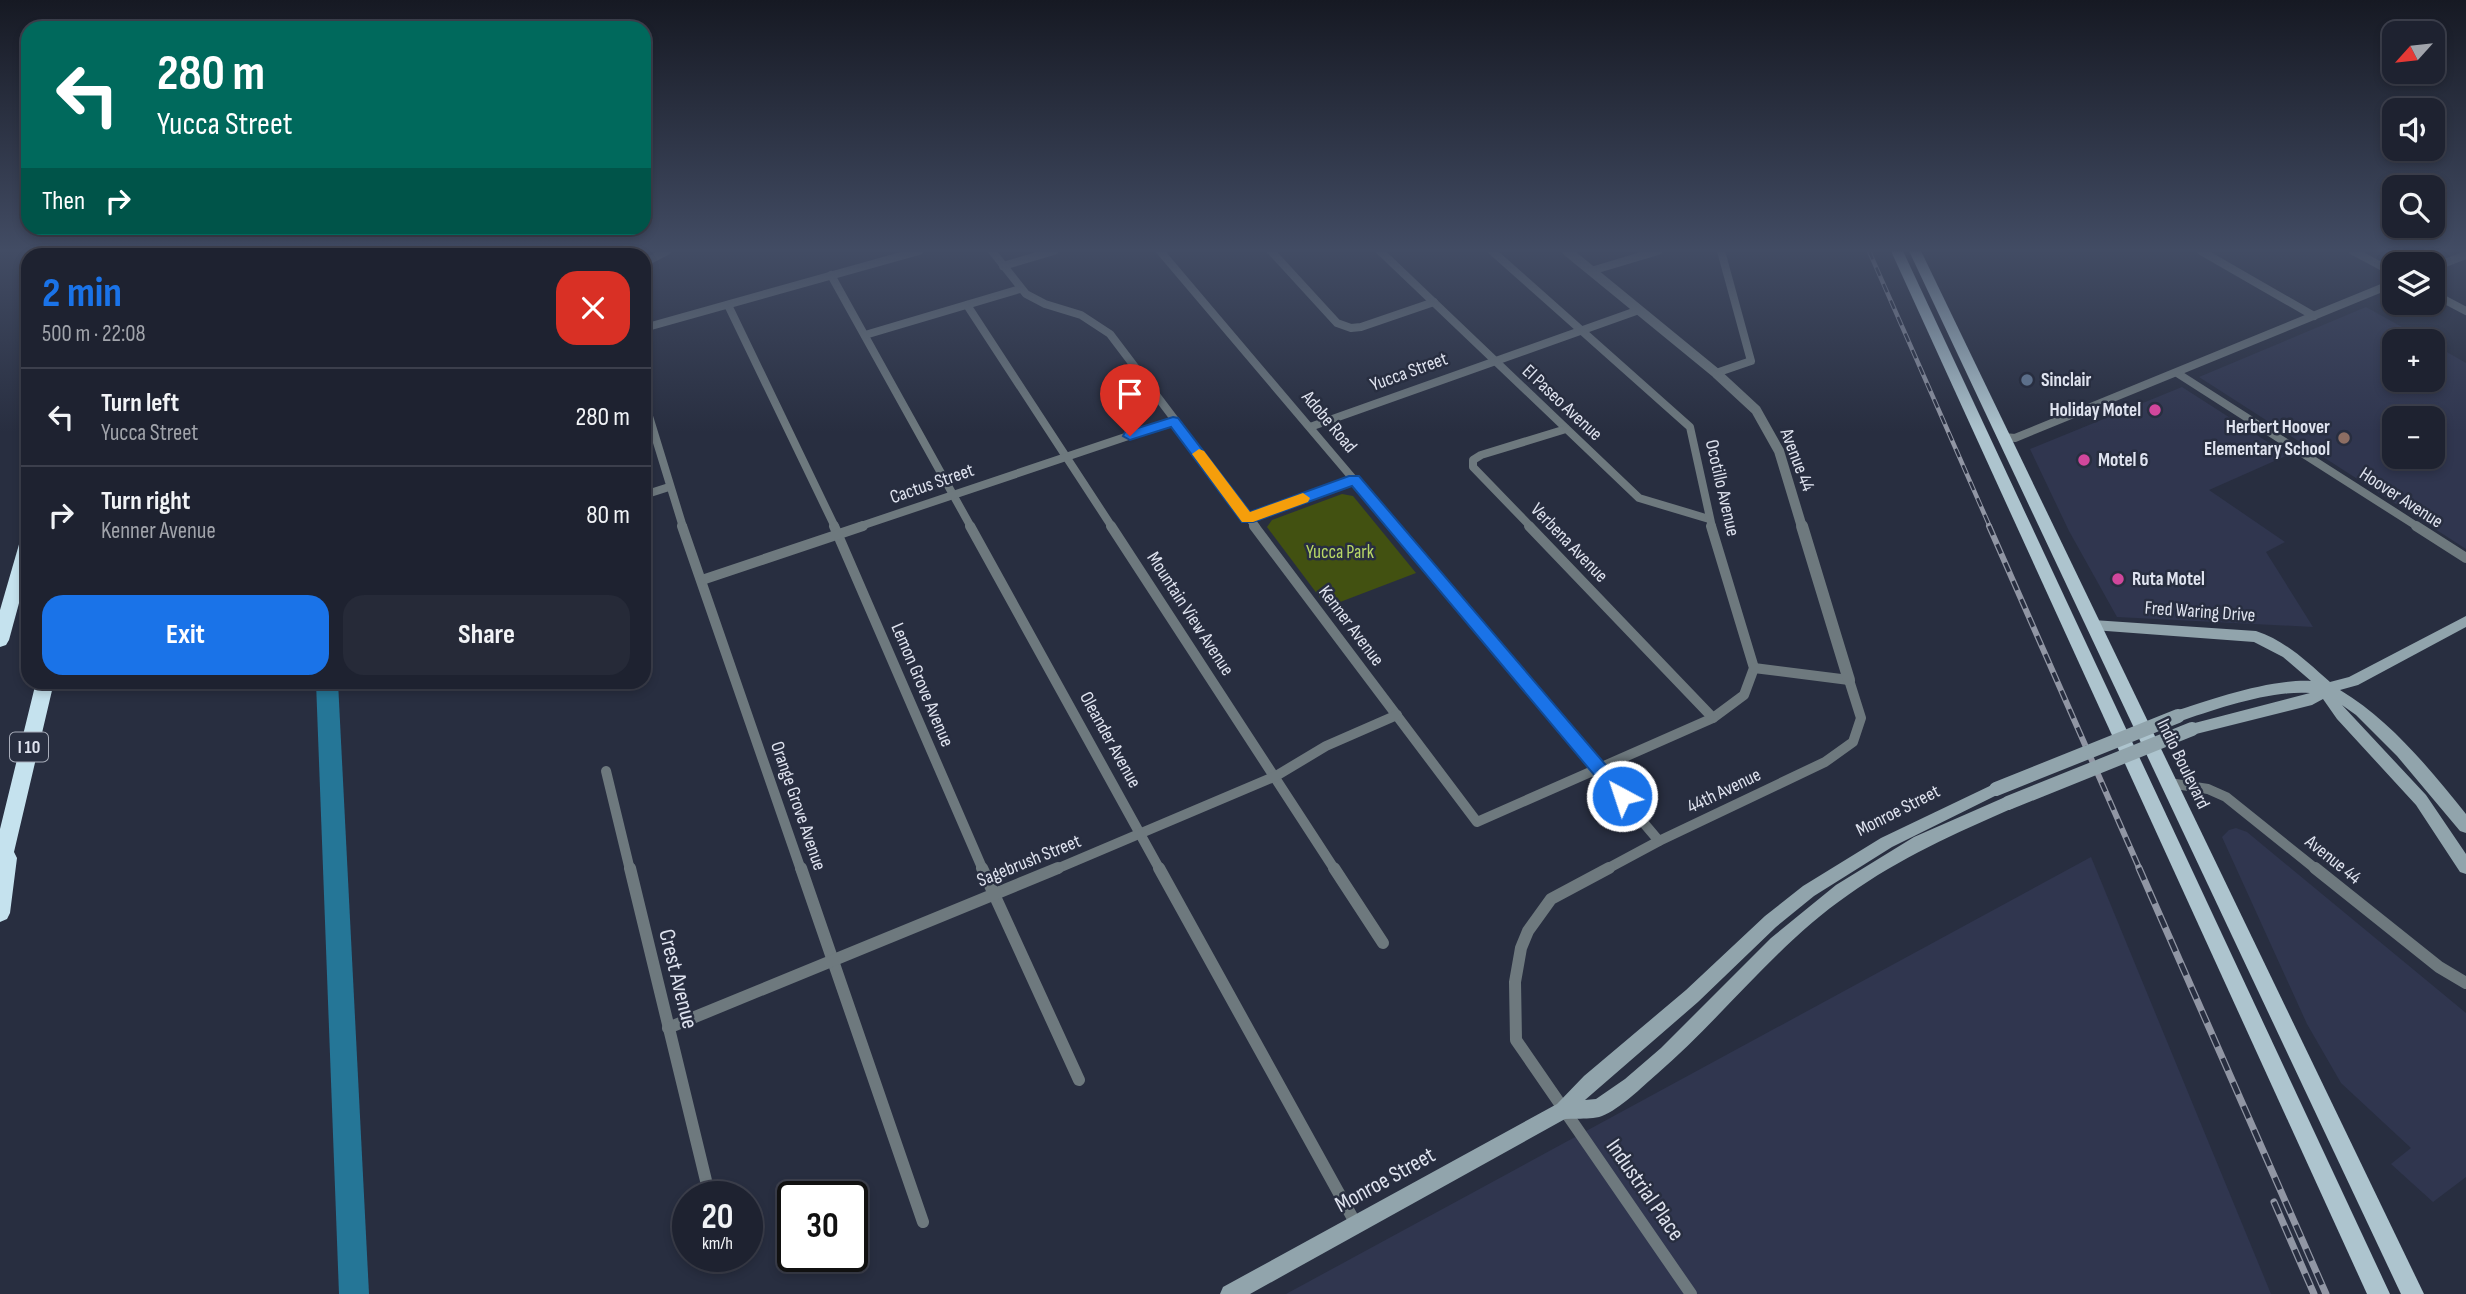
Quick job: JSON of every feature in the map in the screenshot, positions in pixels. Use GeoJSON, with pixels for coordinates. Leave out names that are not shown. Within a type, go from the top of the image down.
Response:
{"type":"FeatureCollection","features":[{"type":"Feature","properties":{"kind":"highway"},"geometry":{"type":"LineString","coordinates":[[0,640],[21,566]]}},
{"type":"Feature","properties":{"kind":"highway","name":"I 10"},"geometry":{"type":"LineString","coordinates":[[0,870],[44,689]]}},
{"type":"Feature","properties":{"kind":"highway"},"geometry":{"type":"LineString","coordinates":[[0,913],[13,811]]}},
{"type":"Feature","properties":{"kind":"main road"},"geometry":{"type":"LineString","coordinates":[[1925,311],[2379,1294]]}},
{"type":"Feature","properties":{"kind":"main road","name":"Indio Boulevard"},"geometry":{"type":"LineString","coordinates":[[1944,311],[2413,1294]]}},
{"type":"Feature","properties":{"kind":"main road"},"geometry":{"type":"LineString","coordinates":[[1955,376],[1971,393],[1986,425],[2004,438],[1996,447],[1993,458]]}},
{"type":"Feature","properties":{"kind":"main road"},"geometry":{"type":"LineString","coordinates":[[2031,541],[2049,561],[2074,614],[2093,625],[2084,635],[2081,648]]}},
{"type":"Feature","properties":{"kind":"main road","name":"Monroe Street"},"geometry":{"type":"LineString","coordinates":[[1230,1294],[1563,1110],[1583,1087],[1679,1009],[1783,911],[1822,882],[1909,828],[1996,789],[2178,716],[2218,703],[2295,686],[2327,688],[2353,681],[2466,621]]}},
{"type":"Feature","properties":{"kind":"main road","name":"Fred Waring Drive"},"geometry":{"type":"LineString","coordinates":[[2093,625],[2242,634],[2265,638],[2291,653],[2327,688],[2359,709],[2384,733],[2466,826]]}},
{"type":"Feature","properties":{"kind":"main road"},"geometry":{"type":"LineString","coordinates":[[2081,648],[2088,645],[2094,648],[2114,690],[2137,716]]}},
{"type":"Feature","properties":{"kind":"main road","name":"Fred Waring Drive"},"geometry":{"type":"LineString","coordinates":[[2327,688],[2331,702],[2421,800],[2466,867]]}},
{"type":"Feature","properties":{"kind":"main road","name":"Monroe Street"},"geometry":{"type":"LineString","coordinates":[[1563,1110],[1599,1108],[1631,1085],[1667,1054],[1786,935],[1842,890],[1920,842],[2008,803],[2192,729],[2312,699],[2327,688]]}},
{"type":"Feature","properties":{"kind":"street"},"geometry":{"type":"LineString","coordinates":[[651,326],[705,311]]}},
{"type":"Feature","properties":{"kind":"street","name":"Lemon Grove Avenue"},"geometry":{"type":"LineString","coordinates":[[731,311],[838,534],[994,895],[1079,1080]]}},
{"type":"Feature","properties":{"kind":"street","name":"Oleander Avenue"},"geometry":{"type":"LineString","coordinates":[[852,311],[1356,1224]]}},
{"type":"Feature","properties":{"kind":"street"},"geometry":{"type":"LineString","coordinates":[[865,335],[948,311]]}},
{"type":"Feature","properties":{"kind":"street","name":"Mountain View Avenue"},"geometry":{"type":"LineString","coordinates":[[971,311],[1383,943]]}},
{"type":"Feature","properties":{"kind":"street","name":"Kenner Avenue"},"geometry":{"type":"LineString","coordinates":[[1072,311],[1081,314],[1110,334],[1477,822],[1598,767]]}},
{"type":"Feature","properties":{"kind":"street","name":"Adobe Road"},"geometry":{"type":"LineString","coordinates":[[1211,311],[1660,841]]}},
{"type":"Feature","properties":{"kind":"street"},"geometry":{"type":"LineString","coordinates":[[1326,311],[1336,323],[1351,328],[1362,327],[1407,311]]}},
{"type":"Feature","properties":{"kind":"street","name":"El Paseo Avenue"},"geometry":{"type":"LineString","coordinates":[[1444,311],[1639,498],[1709,519]]}},
{"type":"Feature","properties":{"kind":"street","name":"Ocotillo Avenue"},"geometry":{"type":"LineString","coordinates":[[1561,311],[1690,426],[1709,519],[1754,668]]}},
{"type":"Feature","properties":{"kind":"street","name":"Yucca Street"},"geometry":{"type":"LineString","coordinates":[[1310,427],[1635,311]]}},
{"type":"Feature","properties":{"kind":"street","name":"Avenue 44"},"geometry":{"type":"LineString","coordinates":[[1641,311],[1716,373],[1756,410],[1779,451],[1849,680]]}},
{"type":"Feature","properties":{"kind":"street"},"geometry":{"type":"LineString","coordinates":[[1716,373],[1751,361],[1737,311]]}},
{"type":"Feature","properties":{"kind":"street"},"geometry":{"type":"LineString","coordinates":[[2307,311],[2315,316]]}},
{"type":"Feature","properties":{"kind":"street"},"geometry":{"type":"LineString","coordinates":[[2004,438],[2015,438],[2326,311]]}},
{"type":"Feature","properties":{"kind":"street","name":"Hoover Avenue"},"geometry":{"type":"LineString","coordinates":[[2177,373],[2466,558]]}},
{"type":"Feature","properties":{"kind":"street","name":"Cactus Street"},"geometry":{"type":"LineString","coordinates":[[702,580],[1173,421]]}},
{"type":"Feature","properties":{"kind":"street","name":"Orange Grove Avenue"},"geometry":{"type":"LineString","coordinates":[[651,424],[669,487],[923,1222]]}},
{"type":"Feature","properties":{"kind":"street","name":"Verbena Avenue"},"geometry":{"type":"LineString","coordinates":[[1566,429],[1481,455],[1473,460],[1473,467],[1713,718]]}},
{"type":"Feature","properties":{"kind":"street"},"geometry":{"type":"LineString","coordinates":[[1248,518],[1354,480]]}},
{"type":"Feature","properties":{"kind":"street"},"geometry":{"type":"LineString","coordinates":[[651,493],[669,487]]}},
{"type":"Feature","properties":{"kind":"street"},"geometry":{"type":"LineString","coordinates":[[1598,767],[1713,718],[1744,695],[1754,668],[1849,680]]}},
{"type":"Feature","properties":{"kind":"street","name":"44th Avenue"},"geometry":{"type":"LineString","coordinates":[[1563,1110],[1516,1040],[1514,990],[1517,956],[1535,918],[1551,899],[1660,841],[1825,762],[1853,742],[1861,718],[1849,680]]}},
{"type":"Feature","properties":{"kind":"street","name":"Sagebrush Street"},"geometry":{"type":"LineString","coordinates":[[668,1028],[1276,776],[1326,746],[1396,715]]}},
{"type":"Feature","properties":{"kind":"street","name":"Crest Avenue"},"geometry":{"type":"LineString","coordinates":[[606,771],[706,1181]]}},
{"type":"Feature","properties":{"kind":"street","name":"Avenue 44"},"geometry":{"type":"LineString","coordinates":[[2169,783],[2208,789],[2226,797],[2439,967],[2466,983]]}},
{"type":"Feature","properties":{"kind":"street","name":"Industrial Place"},"geometry":{"type":"LineString","coordinates":[[1563,1110],[1691,1294]]}},
{"type":"Feature","properties":{"kind":"shaded area","name":"Herbert Hoover Elementary School"},"geometry":{"type":"Polygon","coordinates":[[[2356,311],[2374,311],[2405,329],[2382,329],[2382,392],[2445,392],[2445,351],[2466,363],[2466,549],[2199,377],[2356,311]]]}},
{"type":"Feature","properties":{"kind":"shaded area"},"geometry":{"type":"Polygon","coordinates":[[[2182,387],[2288,455],[2209,490],[2285,542],[2266,552],[2313,627],[2117,617],[2069,531],[2030,449],[2182,387]]]}},
{"type":"Feature","properties":{"kind":"shaded area"},"geometry":{"type":"Polygon","coordinates":[[[2236,828],[2247,832],[2466,1013],[2466,1177],[2433,1202],[2391,1164],[2411,1148],[2341,1083],[2307,1024],[2222,837],[2229,830],[2236,828]]]}},
{"type":"Feature","properties":{"kind":"shaded area"},"geometry":{"type":"Polygon","coordinates":[[[2091,857],[2271,1294],[1286,1294],[2091,857]]]}},
{"type":"Feature","properties":{"kind":"green space","name":"Yucca Park"},"geometry":{"type":"Polygon","coordinates":[[[1342,494],[1353,496],[1416,573],[1327,607],[1267,527],[1272,520],[1342,494]]]}},
{"type":"Feature","properties":{"kind":"waterway"},"geometry":{"type":"LineString","coordinates":[[327,689],[354,1294]]}},
{"type":"Feature","properties":{"kind":"railway"},"geometry":{"type":"LineString","coordinates":[[1895,311],[1990,527]]}},
{"type":"Feature","properties":{"kind":"railway"},"geometry":{"type":"LineString","coordinates":[[1989,526],[2140,870]]}},
{"type":"Feature","properties":{"kind":"railway"},"geometry":{"type":"LineString","coordinates":[[2139,868],[2326,1294]]}},
{"type":"Feature","properties":{"kind":"railway"},"geometry":{"type":"LineString","coordinates":[[2274,1202],[2314,1294]]}},
{"type":"Feature","properties":{"kind":"slow traffic"},"geometry":{"type":"LineString","coordinates":[[1199,454],[1248,518],[1303,498]]}},
{"type":"Feature","properties":{"kind":"place","name":"Sinclair"},"geometry":{"type":"Point","coordinates":[2027,380]}},
{"type":"Feature","properties":{"kind":"place","name":"Holiday Motel"},"geometry":{"type":"Point","coordinates":[2155,410]}},
{"type":"Feature","properties":{"kind":"place","name":"Herbert Hoover Elementary School"},"geometry":{"type":"Point","coordinates":[2344,438]}},
{"type":"Feature","properties":{"kind":"place","name":"Motel 6"},"geometry":{"type":"Point","coordinates":[2084,460]}},
{"type":"Feature","properties":{"kind":"place","name":"Ruta Motel"},"geometry":{"type":"Point","coordinates":[2118,579]}},
{"type":"Feature","properties":{"kind":"route"},"geometry":{"type":"LineString","coordinates":[[1130,436],[1173,421],[1248,518],[1354,480],[1622,796]]}}]}
